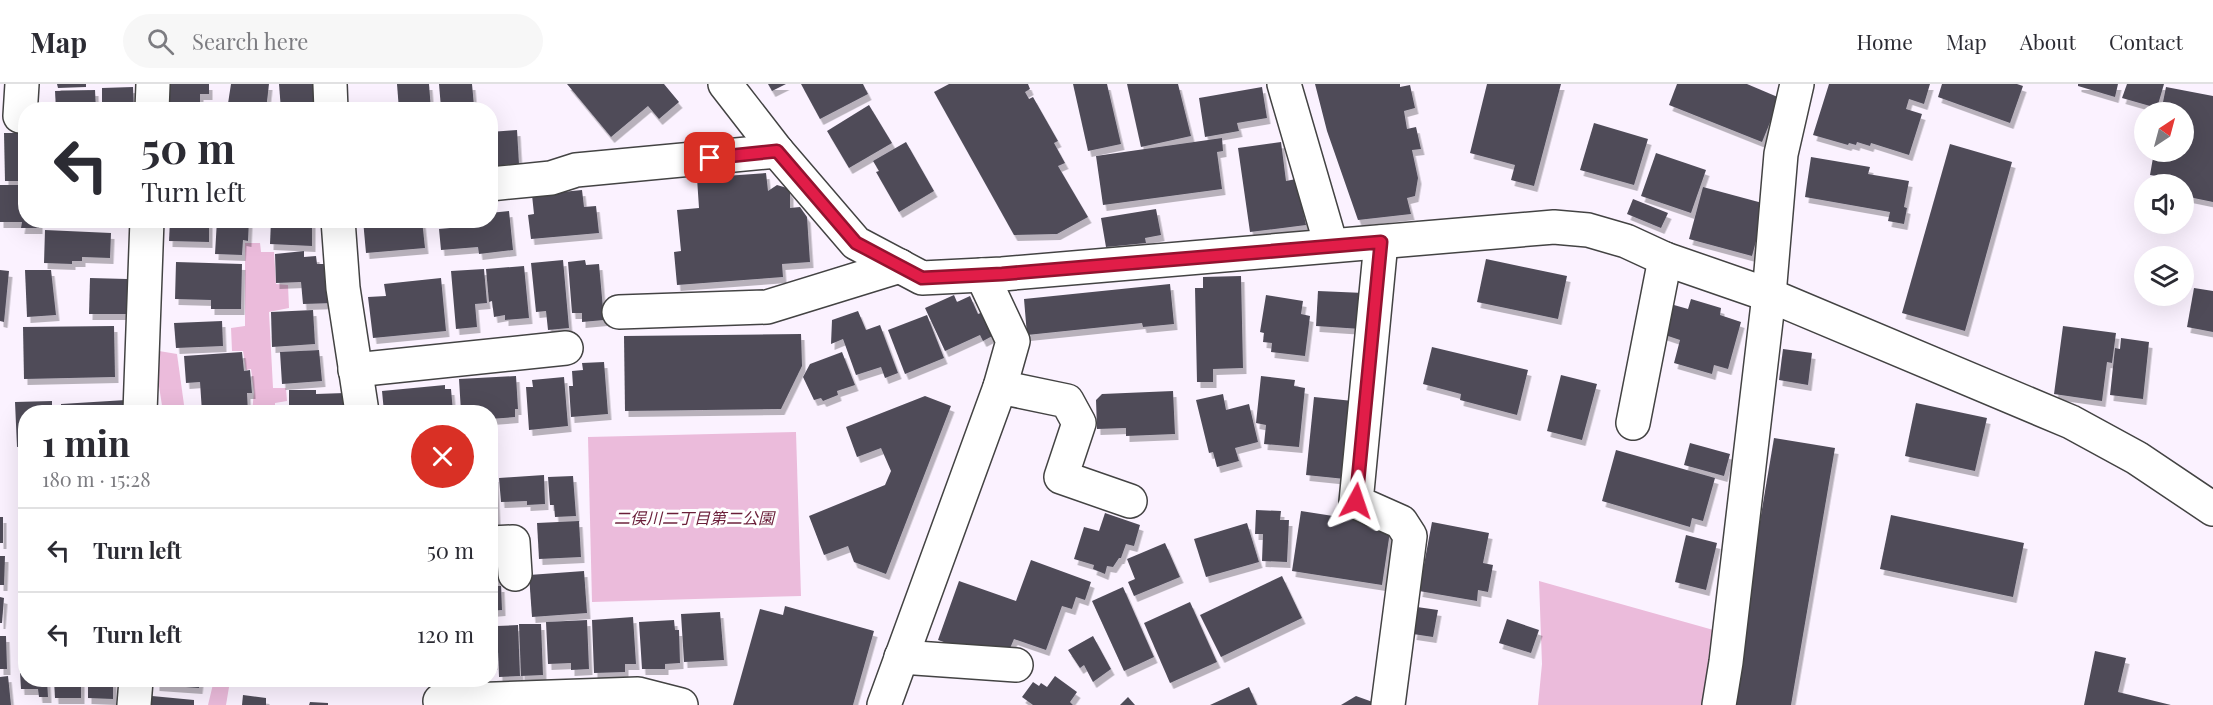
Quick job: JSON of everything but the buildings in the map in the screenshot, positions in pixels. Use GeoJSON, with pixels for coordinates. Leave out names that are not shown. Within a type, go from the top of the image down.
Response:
{"type":"FeatureCollection","features":[{"type":"Feature","properties":{"kind":"street"},"geometry":{"type":"LineString","coordinates":[[152,102],[153,84]]}},
{"type":"Feature","properties":{"kind":"street"},"geometry":{"type":"LineString","coordinates":[[330,84],[331,102]]}},
{"type":"Feature","properties":{"kind":"street"},"geometry":{"type":"LineString","coordinates":[[725,84],[777,151],[856,243],[922,278],[982,275],[1554,227],[1588,230],[1626,241],[1665,259],[1769,295],[2071,422],[2137,458],[2213,509]]}},
{"type":"Feature","properties":{"kind":"street"},"geometry":{"type":"LineString","coordinates":[[1284,84],[1331,245]]}},
{"type":"Feature","properties":{"kind":"street"},"geometry":{"type":"LineString","coordinates":[[1719,705],[1769,295],[1781,154],[1797,84]]}},
{"type":"Feature","properties":{"kind":"street"},"geometry":{"type":"LineString","coordinates":[[498,183],[551,178],[576,171],[777,151]]}},
{"type":"Feature","properties":{"kind":"street"},"geometry":{"type":"LineString","coordinates":[[140,405],[147,228]]}},
{"type":"Feature","properties":{"kind":"street"},"geometry":{"type":"LineString","coordinates":[[339,228],[343,288],[362,405]]}},
{"type":"Feature","properties":{"kind":"street"},"geometry":{"type":"LineString","coordinates":[[1381,242],[1356,501],[1401,522],[1410,536],[1388,705]]}},
{"type":"Feature","properties":{"kind":"street"},"geometry":{"type":"LineString","coordinates":[[1633,423],[1665,259]]}},
{"type":"Feature","properties":{"kind":"street"},"geometry":{"type":"LineString","coordinates":[[619,312],[767,307],[900,266]]}},
{"type":"Feature","properties":{"kind":"street"},"geometry":{"type":"LineString","coordinates":[[884,705],[1000,387],[1013,341],[982,275]]}},
{"type":"Feature","properties":{"kind":"street"},"geometry":{"type":"LineString","coordinates":[[355,370],[567,348]]}},
{"type":"Feature","properties":{"kind":"street"},"geometry":{"type":"LineString","coordinates":[[1000,387],[1067,401],[1078,423],[1061,477],[1130,501]]}},
{"type":"Feature","properties":{"kind":"street"},"geometry":{"type":"LineString","coordinates":[[498,543],[513,542],[515,574]]}},
{"type":"Feature","properties":{"kind":"street"},"geometry":{"type":"LineString","coordinates":[[902,657],[1016,666]]}},
{"type":"Feature","properties":{"kind":"street"},"geometry":{"type":"LineString","coordinates":[[134,705],[135,687]]}},
{"type":"Feature","properties":{"kind":"street"},"geometry":{"type":"LineString","coordinates":[[437,695],[638,694],[681,705]]}},
{"type":"Feature","properties":{"kind":"green space"},"geometry":{"type":"Polygon","coordinates":[[[245,243],[260,243],[261,252],[274,252],[276,284],[288,285],[289,308],[269,312],[273,388],[286,388],[287,401],[275,403],[275,405],[253,405],[254,392],[251,369],[246,370],[243,351],[232,351],[231,328],[245,326],[245,243]]]}},
{"type":"Feature","properties":{"kind":"green space"},"geometry":{"type":"Polygon","coordinates":[[[159,351],[177,354],[184,405],[162,405],[158,380],[159,351]]]}},
{"type":"Feature","properties":{"kind":"green space","name":"二俣川二丁目第二公園"},"geometry":{"type":"Polygon","coordinates":[[[796,432],[801,596],[592,602],[588,437],[796,432]]]}},
{"type":"Feature","properties":{"kind":"green space"},"geometry":{"type":"Polygon","coordinates":[[[1539,581],[1717,631],[1707,705],[1538,705],[1542,664],[1539,581]]]}},
{"type":"Feature","properties":{"kind":"green space"},"geometry":{"type":"Polygon","coordinates":[[[212,687],[229,687],[226,705],[208,705],[212,687]]]}},
{"type":"Feature","properties":{"kind":"route"},"geometry":{"type":"LineString","coordinates":[[710,158],[777,151],[856,243],[922,278],[1002,274],[1381,242],[1356,501]]}}]}
